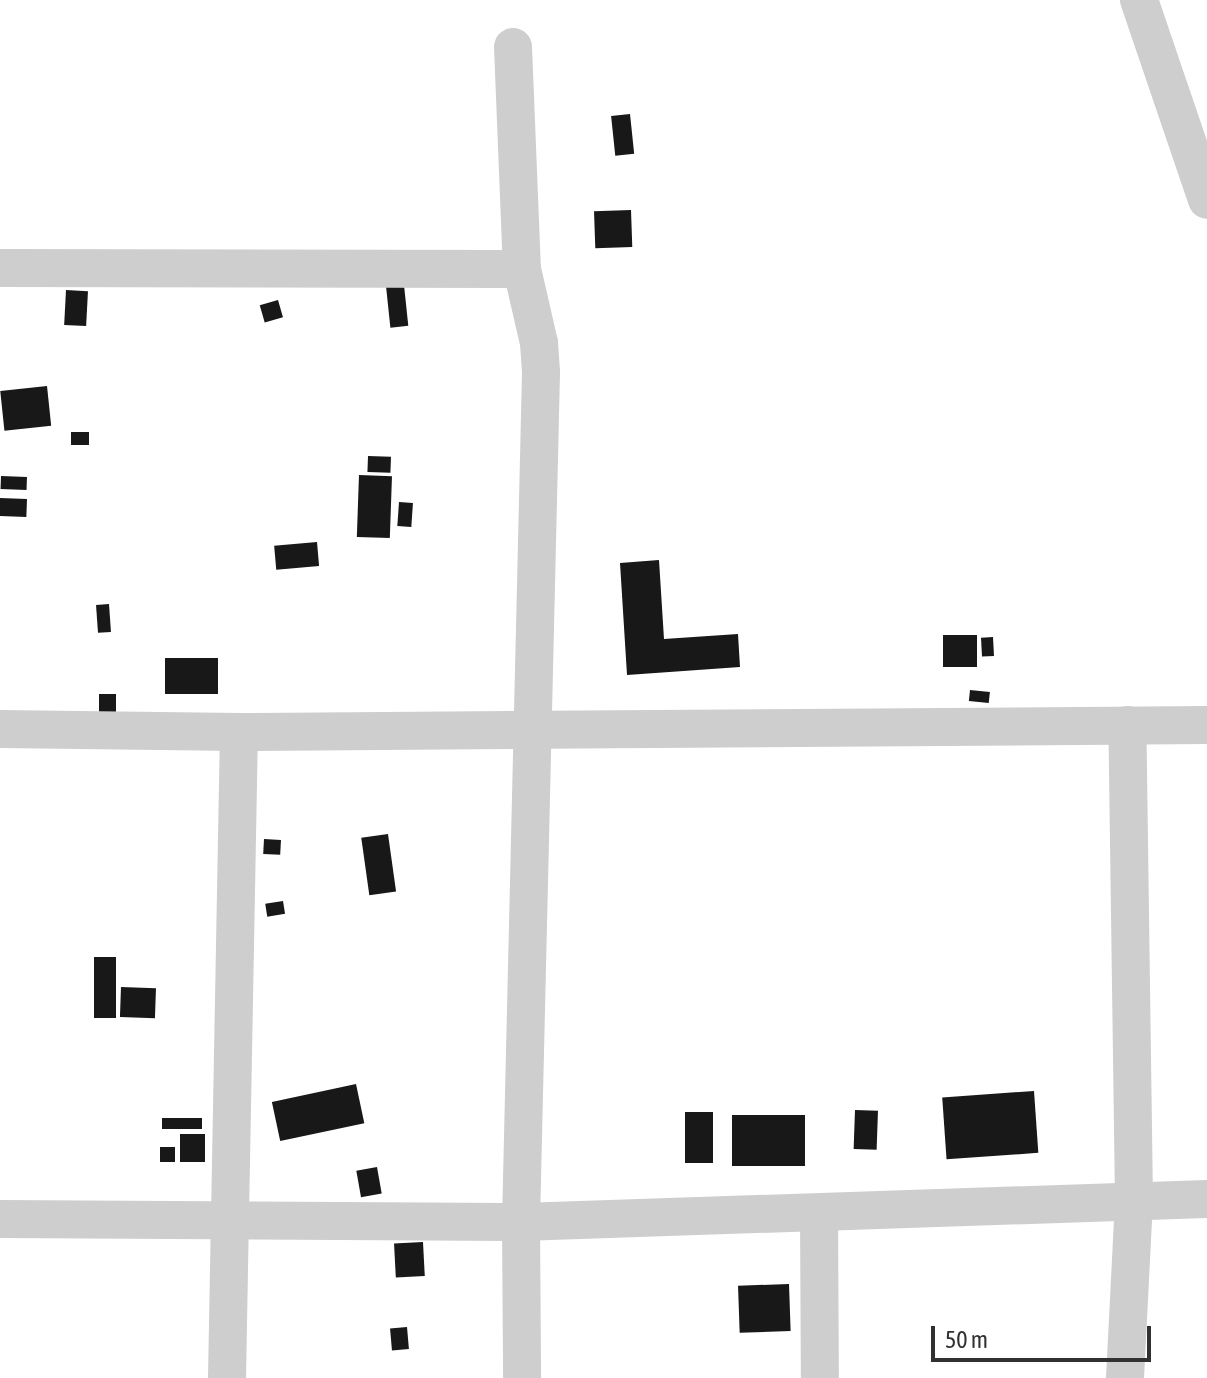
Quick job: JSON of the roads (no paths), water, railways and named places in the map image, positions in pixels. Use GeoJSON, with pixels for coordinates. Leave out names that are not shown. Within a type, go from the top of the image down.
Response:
{"type":"FeatureCollection","features":[{"type":"Feature","properties":{"kind":"street"},"geometry":{"type":"LineString","coordinates":[[1139,0],[1207,200]]}},
{"type":"Feature","properties":{"kind":"street"},"geometry":{"type":"LineString","coordinates":[[513,47],[522,269],[539,343],[541,373],[521,1222],[522,1378]]}},
{"type":"Feature","properties":{"kind":"street"},"geometry":{"type":"LineString","coordinates":[[0,268],[522,269]]}},
{"type":"Feature","properties":{"kind":"street"},"geometry":{"type":"LineString","coordinates":[[1125,1378],[1134,1200],[1127,725]]}},
{"type":"Feature","properties":{"kind":"street"},"geometry":{"type":"LineString","coordinates":[[0,729],[239,732],[1207,725]]}},
{"type":"Feature","properties":{"kind":"street"},"geometry":{"type":"LineString","coordinates":[[227,1378],[239,732]]}},
{"type":"Feature","properties":{"kind":"street"},"geometry":{"type":"LineString","coordinates":[[0,1219],[521,1222],[1207,1199]]}},
{"type":"Feature","properties":{"kind":"street"},"geometry":{"type":"LineString","coordinates":[[819,1213],[820,1378]]}}]}
